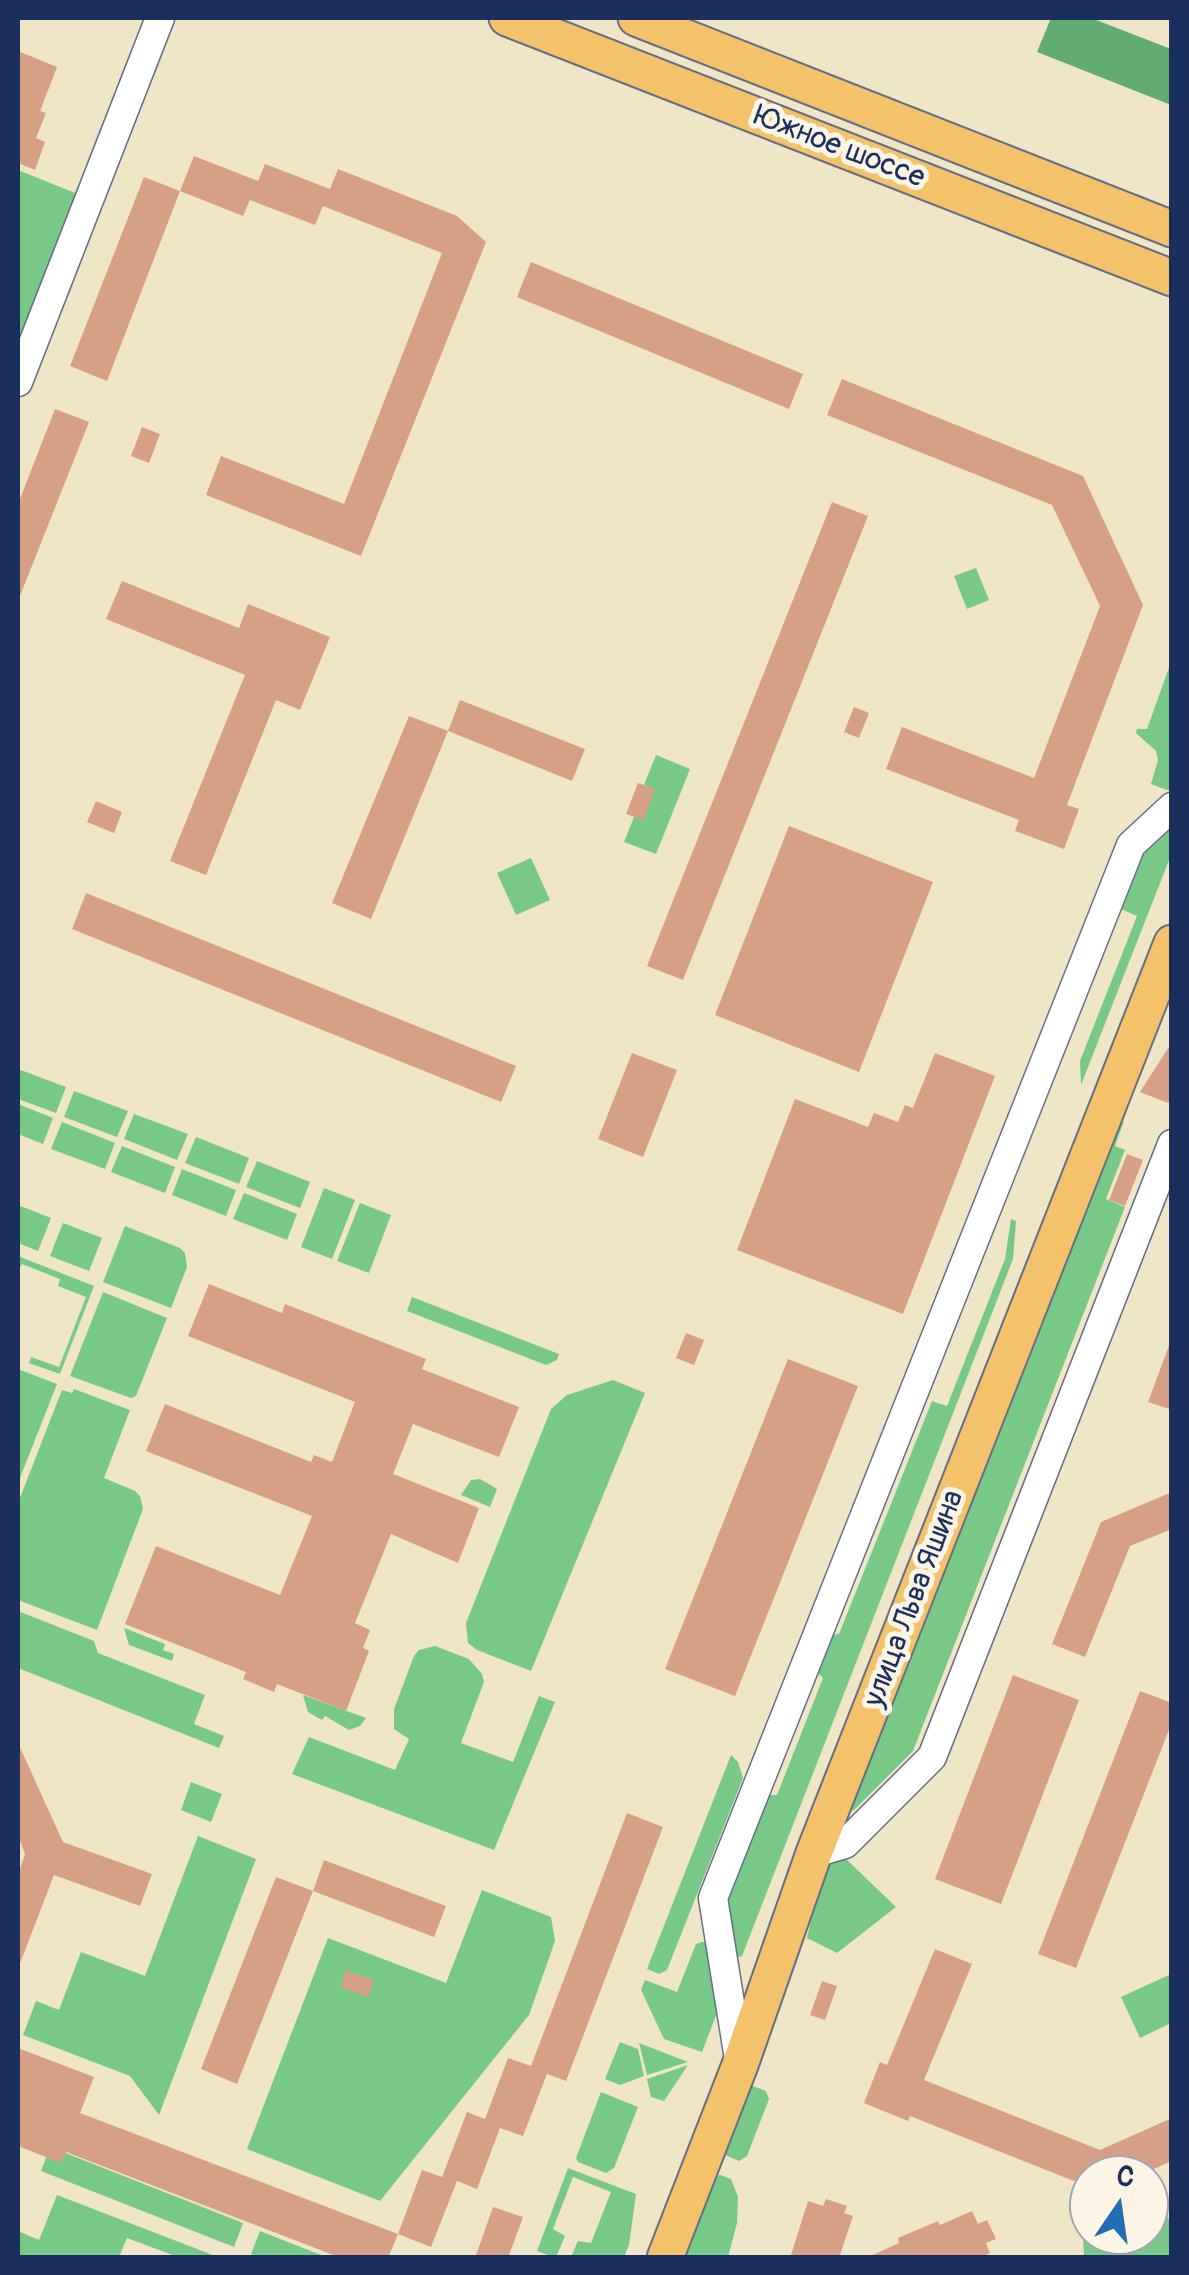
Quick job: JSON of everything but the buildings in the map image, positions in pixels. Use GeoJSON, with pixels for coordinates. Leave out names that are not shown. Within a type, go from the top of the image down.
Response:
{"type":"FeatureCollection","features":[{"type":"Feature","properties":{"kind":"main road","name":"Южное шоссе"},"geometry":{"type":"LineString","coordinates":[[507,18],[1172,278]]}},
{"type":"Feature","properties":{"kind":"main road","name":"Южное шоссе"},"geometry":{"type":"LineString","coordinates":[[636,18],[1172,228]]}},
{"type":"Feature","properties":{"kind":"main road","name":"улица Льва Яшина"},"geometry":{"type":"LineString","coordinates":[[665,2258],[830,1849],[1172,943]]}},
{"type":"Feature","properties":{"kind":"street"},"geometry":{"type":"LineString","coordinates":[[18,382],[160,18]]}},
{"type":"Feature","properties":{"kind":"street"},"geometry":{"type":"LineString","coordinates":[[740,2065],[713,1898],[1132,845],[1172,807]]}},
{"type":"Feature","properties":{"kind":"street"},"geometry":{"type":"LineString","coordinates":[[830,1849],[932,1758],[1172,1144]]}},
{"type":"Feature","properties":{"kind":"green space"},"geometry":{"type":"Polygon","coordinates":[[[1051,18],[1091,18],[1171,49],[1171,105],[1037,52],[1051,18]]]}},
{"type":"Feature","properties":{"kind":"green space"},"geometry":{"type":"Polygon","coordinates":[[[18,170],[90,199],[18,382],[18,170]]]}},
{"type":"Feature","properties":{"kind":"green space"},"geometry":{"type":"Polygon","coordinates":[[[976,568],[989,600],[967,609],[954,576],[976,568]]]}},
{"type":"Feature","properties":{"kind":"green space"},"geometry":{"type":"Polygon","coordinates":[[[1171,662],[1172,790],[1167,790],[1151,784],[1158,760],[1156,751],[1136,733],[1137,729],[1147,729],[1171,662]]]}},
{"type":"Feature","properties":{"kind":"green space"},"geometry":{"type":"Polygon","coordinates":[[[656,755],[690,769],[656,854],[624,842],[634,817],[643,819],[654,789],[644,785],[656,755]]]}},
{"type":"Feature","properties":{"kind":"green space"},"geometry":{"type":"Polygon","coordinates":[[[1166,828],[1171,828],[1171,855],[1081,1085],[1080,1061],[1137,916],[1121,909],[1117,920],[1110,917],[1115,889],[1166,828]]]}},
{"type":"Feature","properties":{"kind":"green space"},"geometry":{"type":"Polygon","coordinates":[[[531,858],[550,900],[516,915],[497,873],[531,858]]]}},
{"type":"Feature","properties":{"kind":"green space"},"geometry":{"type":"Polygon","coordinates":[[[18,1069],[66,1087],[56,1113],[18,1099],[18,1069]]]}},
{"type":"Feature","properties":{"kind":"green space"},"geometry":{"type":"Polygon","coordinates":[[[74,1091],[128,1111],[117,1137],[64,1117],[74,1091]]]}},
{"type":"Feature","properties":{"kind":"green space"},"geometry":{"type":"Polygon","coordinates":[[[18,1104],[53,1118],[43,1144],[18,1134],[18,1104]]]}},
{"type":"Feature","properties":{"kind":"green space"},"geometry":{"type":"Polygon","coordinates":[[[134,1114],[188,1134],[177,1160],[124,1139],[134,1114]]]}},
{"type":"Feature","properties":{"kind":"green space"},"geometry":{"type":"Polygon","coordinates":[[[1116,1118],[1124,1121],[1115,1146],[1125,1150],[1106,1199],[1125,1207],[913,1751],[849,1811],[1116,1118]]]}},
{"type":"Feature","properties":{"kind":"green space"},"geometry":{"type":"Polygon","coordinates":[[[62,1122],[115,1143],[105,1169],[51,1149],[62,1122]]]}},
{"type":"Feature","properties":{"kind":"green space"},"geometry":{"type":"Polygon","coordinates":[[[196,1137],[249,1158],[239,1184],[185,1163],[196,1137]]]}},
{"type":"Feature","properties":{"kind":"green space"},"geometry":{"type":"Polygon","coordinates":[[[122,1146],[175,1167],[165,1193],[111,1172],[122,1146]]]}},
{"type":"Feature","properties":{"kind":"green space"},"geometry":{"type":"Polygon","coordinates":[[[257,1161],[310,1182],[300,1208],[246,1187],[257,1161]]]}},
{"type":"Feature","properties":{"kind":"green space"},"geometry":{"type":"Polygon","coordinates":[[[182,1169],[236,1190],[226,1216],[172,1195],[182,1169]]]}},
{"type":"Feature","properties":{"kind":"green space"},"geometry":{"type":"Polygon","coordinates":[[[324,1188],[355,1200],[332,1259],[301,1247],[324,1188]]]}},
{"type":"Feature","properties":{"kind":"green space"},"geometry":{"type":"Polygon","coordinates":[[[244,1193],[297,1214],[287,1240],[233,1219],[244,1193]]]}},
{"type":"Feature","properties":{"kind":"green space"},"geometry":{"type":"Polygon","coordinates":[[[360,1203],[391,1215],[369,1273],[337,1261],[360,1203]]]}},
{"type":"Feature","properties":{"kind":"green space"},"geometry":{"type":"Polygon","coordinates":[[[18,1205],[51,1218],[38,1251],[18,1243],[18,1205]]]}},
{"type":"Feature","properties":{"kind":"green space"},"geometry":{"type":"Polygon","coordinates":[[[1011,1219],[1016,1221],[1013,1259],[742,1956],[735,1958],[727,1880],[760,1795],[777,1795],[823,1678],[813,1668],[829,1635],[839,1634],[932,1401],[947,1406],[1005,1259],[1011,1219]]]}},
{"type":"Feature","properties":{"kind":"green space"},"geometry":{"type":"Polygon","coordinates":[[[63,1223],[102,1238],[89,1271],[50,1256],[63,1223]]]}},
{"type":"Feature","properties":{"kind":"green space"},"geometry":{"type":"Polygon","coordinates":[[[125,1226],[185,1253],[187,1267],[171,1308],[103,1282],[125,1226]]]}},
{"type":"Feature","properties":{"kind":"green space"},"geometry":{"type":"Polygon","coordinates":[[[18,1256],[94,1286],[60,1374],[29,1363],[31,1357],[59,1367],[86,1297],[58,1286],[60,1279],[22,1264],[18,1271],[18,1256]]]}},
{"type":"Feature","properties":{"kind":"green space"},"geometry":{"type":"Polygon","coordinates":[[[103,1292],[167,1318],[136,1396],[131,1398],[70,1376],[103,1292]]]}},
{"type":"Feature","properties":{"kind":"green space"},"geometry":{"type":"Polygon","coordinates":[[[412,1297],[559,1354],[557,1360],[546,1365],[407,1311],[412,1297]]]}},
{"type":"Feature","properties":{"kind":"green space"},"geometry":{"type":"Polygon","coordinates":[[[18,1369],[57,1384],[18,1483],[18,1369]]]}},
{"type":"Feature","properties":{"kind":"green space"},"geometry":{"type":"Polygon","coordinates":[[[613,1380],[645,1393],[531,1671],[477,1650],[468,1643],[466,1623],[551,1409],[567,1395],[613,1380]]]}},
{"type":"Feature","properties":{"kind":"green space"},"geometry":{"type":"Polygon","coordinates":[[[74,1389],[130,1410],[104,1478],[135,1491],[143,1509],[97,1630],[18,1600],[18,1503],[62,1390],[72,1393],[74,1389]]]}},
{"type":"Feature","properties":{"kind":"green space"},"geometry":{"type":"Polygon","coordinates":[[[480,1479],[497,1489],[490,1507],[461,1495],[471,1480],[480,1479]]]}},
{"type":"Feature","properties":{"kind":"green space"},"geometry":{"type":"Polygon","coordinates":[[[18,1611],[94,1641],[98,1653],[205,1695],[194,1724],[224,1736],[219,1748],[18,1668],[18,1611]]]}},
{"type":"Feature","properties":{"kind":"green space"},"geometry":{"type":"Polygon","coordinates":[[[124,1628],[165,1644],[163,1650],[174,1654],[172,1661],[129,1645],[124,1628]]]}},
{"type":"Feature","properties":{"kind":"green space"},"geometry":{"type":"Polygon","coordinates":[[[435,1646],[469,1659],[482,1674],[484,1682],[461,1743],[513,1762],[539,1696],[555,1702],[494,1850],[292,1774],[309,1737],[395,1770],[409,1739],[394,1729],[394,1709],[414,1656],[419,1650],[435,1646]]]}},
{"type":"Feature","properties":{"kind":"green space"},"geometry":{"type":"Polygon","coordinates":[[[303,1695],[366,1718],[360,1726],[349,1730],[325,1716],[322,1720],[308,1712],[303,1695]]]}},
{"type":"Feature","properties":{"kind":"green space"},"geometry":{"type":"Polygon","coordinates":[[[731,1755],[743,1778],[667,1970],[659,1974],[647,1969],[731,1755]]]}},
{"type":"Feature","properties":{"kind":"green space"},"geometry":{"type":"Polygon","coordinates":[[[191,1782],[222,1794],[211,1822],[181,1810],[191,1782]]]}},
{"type":"Feature","properties":{"kind":"green space"},"geometry":{"type":"Polygon","coordinates":[[[198,1836],[256,1859],[159,2115],[130,2076],[23,2035],[36,2001],[59,2010],[81,1952],[145,1976],[198,1836]]]}},
{"type":"Feature","properties":{"kind":"green space"},"geometry":{"type":"Polygon","coordinates":[[[845,1858],[896,1907],[837,1953],[807,1938],[812,1893],[820,1872],[831,1861],[845,1858]]]}},
{"type":"Feature","properties":{"kind":"green space"},"geometry":{"type":"Polygon","coordinates":[[[482,1890],[551,1917],[555,1941],[529,2015],[380,2201],[247,2149],[328,1938],[446,1983],[482,1890]]]}},
{"type":"Feature","properties":{"kind":"green space"},"geometry":{"type":"Polygon","coordinates":[[[707,1942],[720,2005],[702,2052],[664,2039],[641,1990],[645,1980],[677,1992],[696,1944],[707,1942]]]}},
{"type":"Feature","properties":{"kind":"green space"},"geometry":{"type":"Polygon","coordinates":[[[1171,1974],[1171,2023],[1140,2038],[1121,1997],[1171,1974]]]}},
{"type":"Feature","properties":{"kind":"green space"},"geometry":{"type":"Polygon","coordinates":[[[620,2042],[638,2049],[644,2076],[620,2085],[605,2079],[620,2042]]]}},
{"type":"Feature","properties":{"kind":"green space"},"geometry":{"type":"Polygon","coordinates":[[[639,2043],[688,2062],[647,2075],[639,2043]]]}},
{"type":"Feature","properties":{"kind":"green space"},"geometry":{"type":"Polygon","coordinates":[[[688,2065],[664,2101],[651,2097],[647,2079],[688,2065]]]}},
{"type":"Feature","properties":{"kind":"green space"},"geometry":{"type":"Polygon","coordinates":[[[745,2083],[766,2091],[769,2099],[747,2156],[739,2161],[718,2152],[745,2083]]]}},
{"type":"Feature","properties":{"kind":"green space"},"geometry":{"type":"Polygon","coordinates":[[[601,2092],[638,2107],[614,2168],[606,2173],[576,2158],[601,2092]]]}},
{"type":"Feature","properties":{"kind":"green space"},"geometry":{"type":"Polygon","coordinates":[[[50,2147],[243,2223],[234,2247],[41,2171],[50,2147]]]}},
{"type":"Feature","properties":{"kind":"green space"},"geometry":{"type":"Polygon","coordinates":[[[568,2168],[636,2194],[624,2257],[571,2257],[578,2241],[591,2243],[611,2192],[573,2177],[553,2229],[565,2236],[557,2255],[537,2251],[568,2168]]]}},
{"type":"Feature","properties":{"kind":"green space"},"geometry":{"type":"Polygon","coordinates":[[[712,2177],[731,2179],[738,2197],[737,2223],[728,2257],[675,2258],[712,2177]]]}},
{"type":"Feature","properties":{"kind":"green space"},"geometry":{"type":"Polygon","coordinates":[[[57,2195],[218,2257],[178,2257],[127,2238],[119,2257],[20,2257],[18,2231],[39,2240],[57,2195]]]}},
{"type":"Feature","properties":{"kind":"green space"},"geometry":{"type":"Polygon","coordinates":[[[1169,2220],[1171,2226],[1169,2257],[1084,2257],[1169,2255],[1169,2220]]]}},
{"type":"Feature","properties":{"kind":"green space"},"geometry":{"type":"Polygon","coordinates":[[[260,2231],[326,2257],[251,2254],[260,2231]]]}}]}
